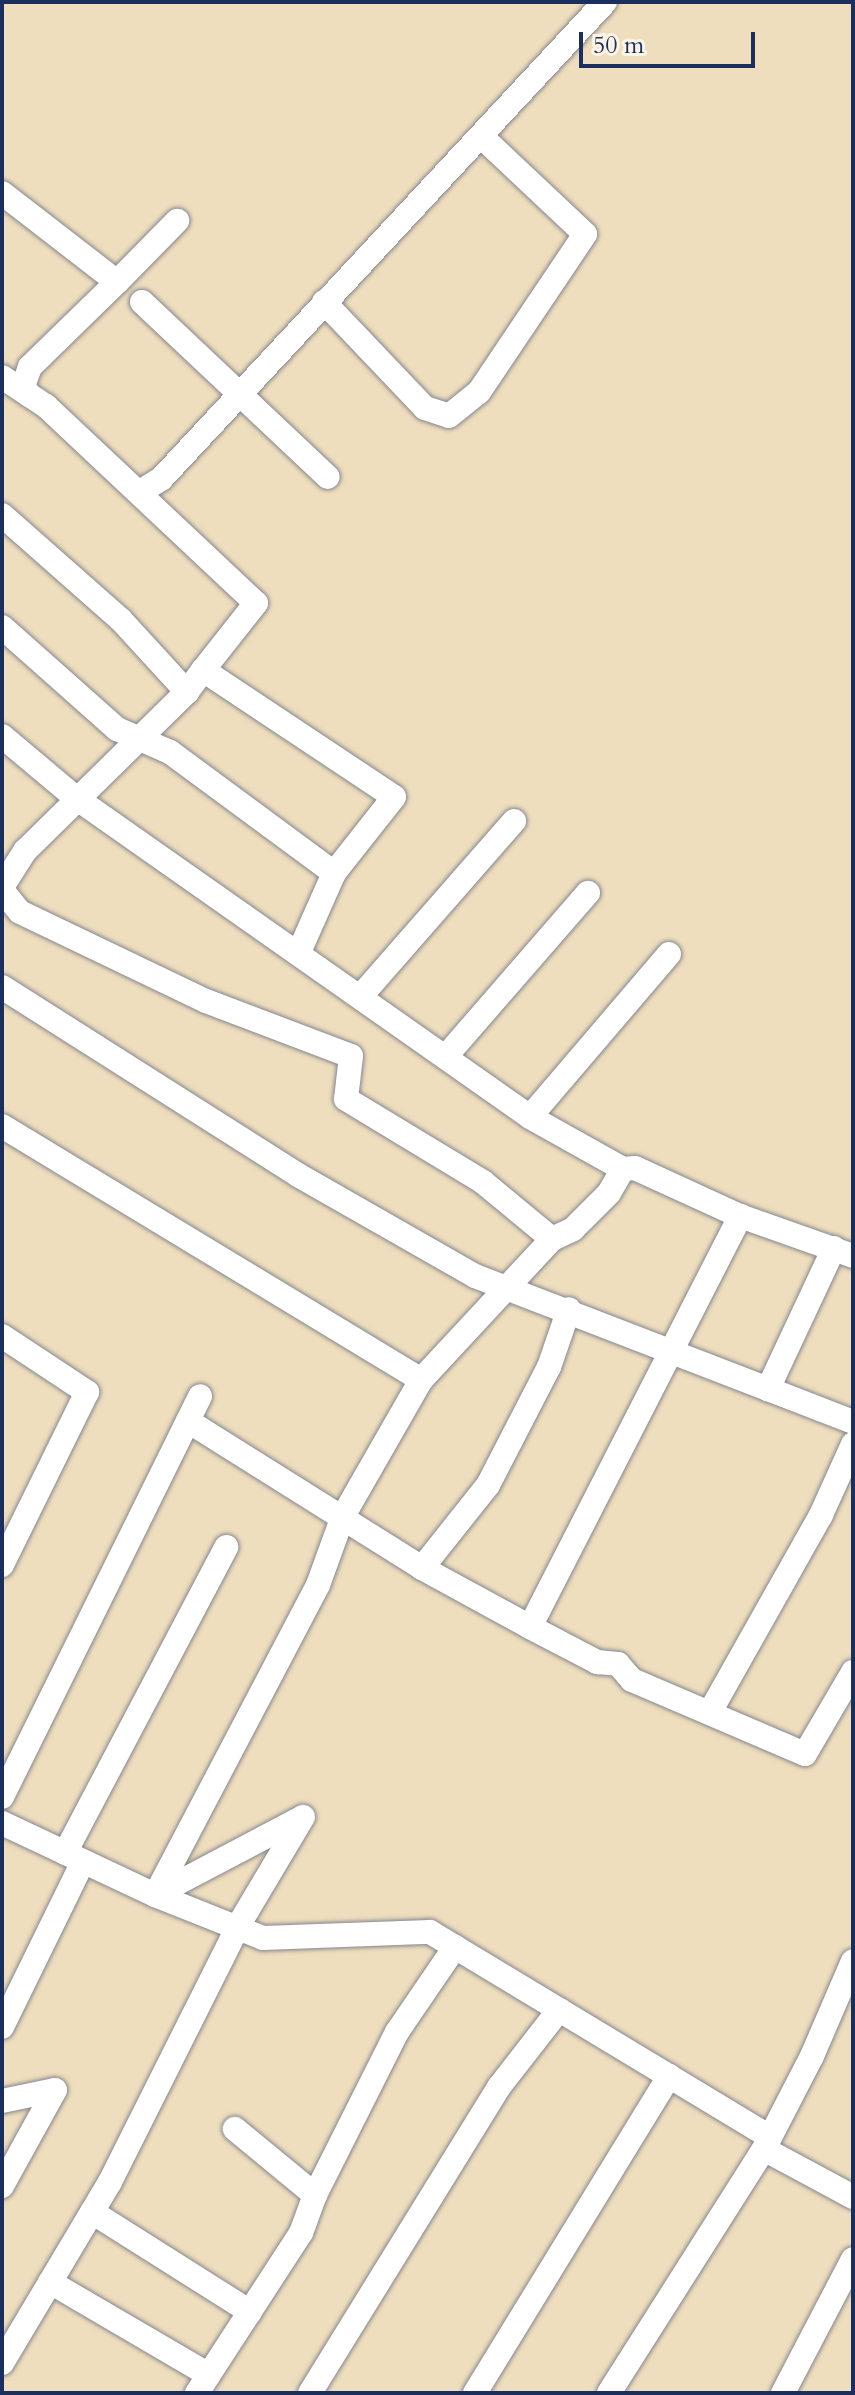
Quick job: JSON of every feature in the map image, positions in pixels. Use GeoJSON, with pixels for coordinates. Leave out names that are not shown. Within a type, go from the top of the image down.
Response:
{"type":"FeatureCollection","features":[{"type":"Feature","properties":{"kind":"street"},"geometry":{"type":"LineString","coordinates":[[140,492],[162,478],[605,2]]}},
{"type":"Feature","properties":{"kind":"street"},"geometry":{"type":"LineString","coordinates":[[324,302],[425,408],[449,416],[479,392],[585,234],[481,136]]}},
{"type":"Feature","properties":{"kind":"street"},"geometry":{"type":"LineString","coordinates":[[2,193],[117,282]]}},
{"type":"Feature","properties":{"kind":"street"},"geometry":{"type":"LineString","coordinates":[[29,395],[23,386],[30,367],[177,221]]}},
{"type":"Feature","properties":{"kind":"street"},"geometry":{"type":"LineString","coordinates":[[142,302],[328,477]]}},
{"type":"Feature","properties":{"kind":"street"},"geometry":{"type":"LineString","coordinates":[[2,377],[29,395],[140,492],[256,603],[187,692],[25,851],[2,888],[20,912],[192,994],[351,1056],[346,1099],[483,1182],[552,1239]]}},
{"type":"Feature","properties":{"kind":"street"},"geometry":{"type":"LineString","coordinates":[[2,515],[121,620],[187,692]]}},
{"type":"Feature","properties":{"kind":"street"},"geometry":{"type":"LineString","coordinates":[[2,627],[117,729],[170,752],[334,873]]}},
{"type":"Feature","properties":{"kind":"street"},"geometry":{"type":"LineString","coordinates":[[203,670],[394,797],[334,873],[299,952]]}},
{"type":"Feature","properties":{"kind":"street"},"geometry":{"type":"LineString","coordinates":[[2,736],[76,798],[447,1055],[530,1117],[623,1169],[635,1168],[740,1216],[844,1252],[768,1389]]}},
{"type":"Feature","properties":{"kind":"street"},"geometry":{"type":"LineString","coordinates":[[360,997],[514,821]]}},
{"type":"Feature","properties":{"kind":"street"},"geometry":{"type":"LineString","coordinates":[[447,1055],[588,893]]}},
{"type":"Feature","properties":{"kind":"street"},"geometry":{"type":"LineString","coordinates":[[530,1117],[669,954]]}},
{"type":"Feature","properties":{"kind":"street"},"geometry":{"type":"LineString","coordinates":[[2,987],[298,1175],[475,1276],[569,1309],[853,1422]]}},
{"type":"Feature","properties":{"kind":"street"},"geometry":{"type":"LineString","coordinates":[[2,1126],[421,1380]]}},
{"type":"Feature","properties":{"kind":"street"},"geometry":{"type":"LineString","coordinates":[[155,1895],[318,1585],[343,1516],[421,1380],[552,1239],[573,1229],[609,1193],[623,1169]]}},
{"type":"Feature","properties":{"kind":"street"},"geometry":{"type":"LineString","coordinates":[[530,1627],[740,1216]]}},
{"type":"Feature","properties":{"kind":"street"},"geometry":{"type":"LineString","coordinates":[[422,1568],[488,1485],[549,1367],[569,1309]]}},
{"type":"Feature","properties":{"kind":"street"},"geometry":{"type":"LineString","coordinates":[[2,1336],[87,1392],[2,1565]]}},
{"type":"Feature","properties":{"kind":"street"},"geometry":{"type":"LineString","coordinates":[[2,1797],[200,1396]]}},
{"type":"Feature","properties":{"kind":"street"},"geometry":{"type":"LineString","coordinates":[[188,1421],[422,1568],[530,1627],[597,1662],[618,1664],[632,1680],[805,1754],[853,1672]]}},
{"type":"Feature","properties":{"kind":"street"},"geometry":{"type":"LineString","coordinates":[[710,1712],[821,1515],[853,1444]]}},
{"type":"Feature","properties":{"kind":"street"},"geometry":{"type":"LineString","coordinates":[[2,2027],[74,1858],[226,1547]]}},
{"type":"Feature","properties":{"kind":"street"},"geometry":{"type":"LineString","coordinates":[[2,2363],[92,2212],[238,1926],[303,1817],[155,1895]]}},
{"type":"Feature","properties":{"kind":"street"},"geometry":{"type":"LineString","coordinates":[[2,1823],[155,1895],[263,1938],[430,1932],[669,2076],[853,2197]]}},
{"type":"Feature","properties":{"kind":"street"},"geometry":{"type":"LineString","coordinates":[[50,2282],[203,2384],[301,2233],[315,2195],[397,2032],[455,1947]]}},
{"type":"Feature","properties":{"kind":"street"},"geometry":{"type":"LineString","coordinates":[[609,2393],[767,2143],[853,1961]]}},
{"type":"Feature","properties":{"kind":"street"},"geometry":{"type":"LineString","coordinates":[[310,2393],[499,2087],[559,2010]]}},
{"type":"Feature","properties":{"kind":"street"},"geometry":{"type":"LineString","coordinates":[[475,2393],[669,2076]]}},
{"type":"Feature","properties":{"kind":"street"},"geometry":{"type":"LineString","coordinates":[[2,2101],[55,2090],[2,2186]]}},
{"type":"Feature","properties":{"kind":"street"},"geometry":{"type":"LineString","coordinates":[[235,2129],[315,2195]]}},
{"type":"Feature","properties":{"kind":"street"},"geometry":{"type":"LineString","coordinates":[[92,2212],[250,2312]]}},
{"type":"Feature","properties":{"kind":"street"},"geometry":{"type":"LineString","coordinates":[[783,2393],[853,2259]]}}]}
